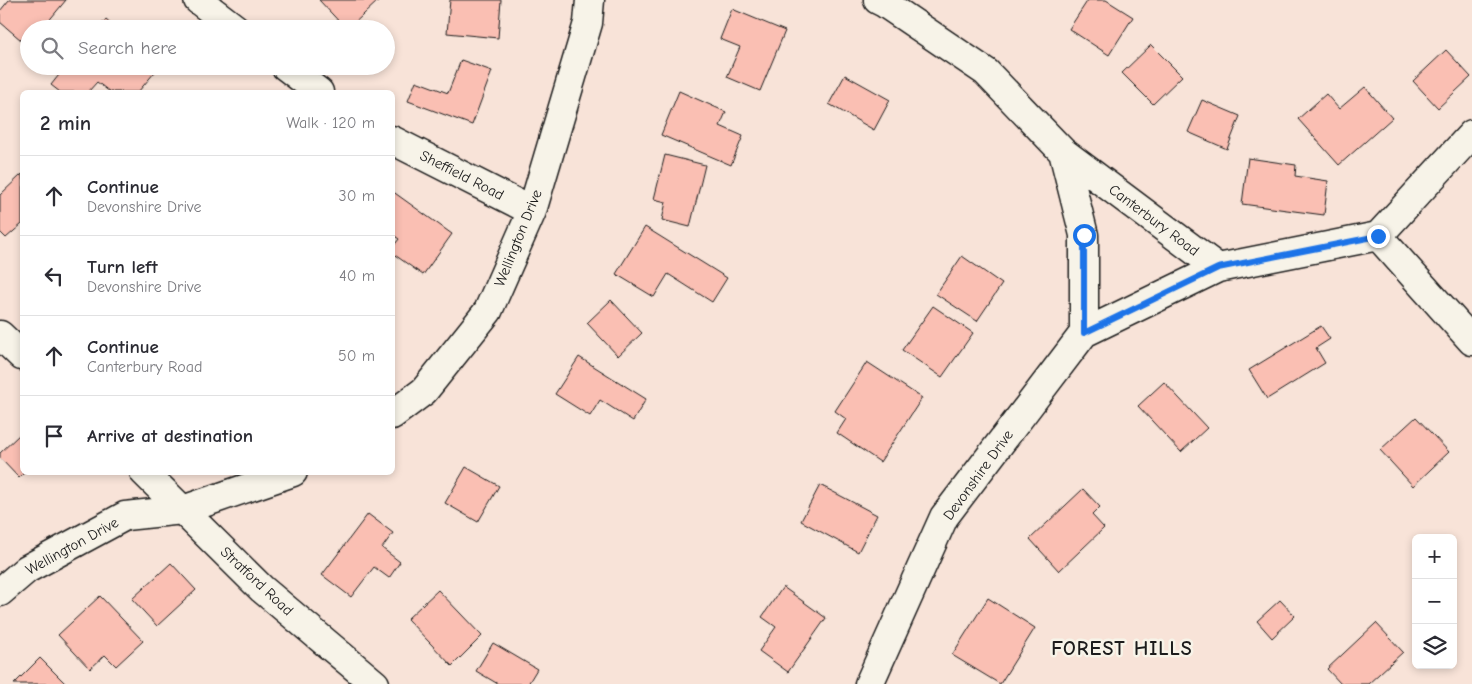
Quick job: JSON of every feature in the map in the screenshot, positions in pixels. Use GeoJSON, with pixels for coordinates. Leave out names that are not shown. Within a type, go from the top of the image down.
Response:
{"type":"FeatureCollection","features":[{"type":"Feature","properties":{"kind":"street"},"geometry":{"type":"LineString","coordinates":[[198,0],[224,20]]}},
{"type":"Feature","properties":{"kind":"street","name":"Wellington Drive"},"geometry":{"type":"LineString","coordinates":[[395,413],[424,391],[488,311],[532,211],[588,23],[590,0]]}},
{"type":"Feature","properties":{"kind":"street","name":"Canterbury Road"},"geometry":{"type":"LineString","coordinates":[[878,0],[986,72],[1063,152],[1218,268]]}},
{"type":"Feature","properties":{"kind":"street"},"geometry":{"type":"LineString","coordinates":[[297,75],[316,90]]}},
{"type":"Feature","properties":{"kind":"street"},"geometry":{"type":"LineString","coordinates":[[1218,268],[1378,236],[1472,134]]}},
{"type":"Feature","properties":{"kind":"street","name":"Sheffield Road"},"geometry":{"type":"LineString","coordinates":[[395,142],[532,211]]}},
{"type":"Feature","properties":{"kind":"street"},"geometry":{"type":"LineString","coordinates":[[1063,152],[1084,235],[1084,333]]}},
{"type":"Feature","properties":{"kind":"street"},"geometry":{"type":"LineString","coordinates":[[1378,236],[1472,341]]}},
{"type":"Feature","properties":{"kind":"street","name":"Devonshire Drive"},"geometry":{"type":"LineString","coordinates":[[868,684],[944,518],[1084,333],[1218,268]]}},
{"type":"Feature","properties":{"kind":"street"},"geometry":{"type":"LineString","coordinates":[[0,335],[20,354]]}},
{"type":"Feature","properties":{"kind":"street","name":"Stratford Road"},"geometry":{"type":"LineString","coordinates":[[147,475],[262,589],[375,684]]}},
{"type":"Feature","properties":{"kind":"street","name":"Wellington Drive"},"geometry":{"type":"LineString","coordinates":[[0,592],[26,569],[125,516],[183,510],[284,475]]}},
{"type":"Feature","properties":{"kind":"building"},"geometry":{"type":"Polygon","coordinates":[[[9,0],[66,0],[49,20],[20,20],[20,39],[0,22],[0,11],[9,0]]]}},
{"type":"Feature","properties":{"kind":"building"},"geometry":{"type":"Polygon","coordinates":[[[319,0],[379,0],[358,20],[338,20],[319,0]]]}},
{"type":"Feature","properties":{"kind":"building"},"geometry":{"type":"Polygon","coordinates":[[[450,0],[501,0],[498,38],[447,33],[450,0]]]}},
{"type":"Feature","properties":{"kind":"building"},"geometry":{"type":"Polygon","coordinates":[[[1088,0],[1106,0],[1133,17],[1109,55],[1069,29],[1088,0]]]}},
{"type":"Feature","properties":{"kind":"building"},"geometry":{"type":"Polygon","coordinates":[[[732,9],[785,31],[760,91],[727,77],[740,47],[720,39],[732,9]]]}},
{"type":"Feature","properties":{"kind":"building"},"geometry":{"type":"Polygon","coordinates":[[[1151,45],[1182,76],[1153,104],[1122,73],[1151,45]]]}},
{"type":"Feature","properties":{"kind":"building"},"geometry":{"type":"Polygon","coordinates":[[[1446,50],[1471,77],[1438,108],[1413,81],[1446,50]]]}},
{"type":"Feature","properties":{"kind":"building"},"geometry":{"type":"Polygon","coordinates":[[[461,60],[492,71],[472,125],[408,101],[416,81],[448,93],[461,60]]]}},
{"type":"Feature","properties":{"kind":"building"},"geometry":{"type":"Polygon","coordinates":[[[59,75],[152,75],[140,90],[107,90],[97,82],[90,90],[57,90],[51,85],[59,75]]]}},
{"type":"Feature","properties":{"kind":"building"},"geometry":{"type":"Polygon","coordinates":[[[845,75],[890,100],[874,130],[829,104],[845,75]]]}},
{"type":"Feature","properties":{"kind":"building"},"geometry":{"type":"Polygon","coordinates":[[[1365,87],[1392,118],[1339,165],[1298,119],[1326,94],[1339,109],[1365,87]]]}},
{"type":"Feature","properties":{"kind":"building"},"geometry":{"type":"Polygon","coordinates":[[[679,91],[726,112],[720,126],[743,136],[731,165],[661,135],[679,91]]]}},
{"type":"Feature","properties":{"kind":"building"},"geometry":{"type":"Polygon","coordinates":[[[1202,100],[1240,116],[1227,149],[1188,132],[1202,100]]]}},
{"type":"Feature","properties":{"kind":"building"},"geometry":{"type":"Polygon","coordinates":[[[665,155],[705,165],[690,227],[662,220],[666,202],[654,199],[665,155]]]}},
{"type":"Feature","properties":{"kind":"building"},"geometry":{"type":"Polygon","coordinates":[[[1248,158],[1296,165],[1295,176],[1328,181],[1324,215],[1242,204],[1248,158]]]}},
{"type":"Feature","properties":{"kind":"building"},"geometry":{"type":"Polygon","coordinates":[[[20,176],[20,226],[6,238],[0,232],[0,195],[20,176]]]}},
{"type":"Feature","properties":{"kind":"building"},"geometry":{"type":"Polygon","coordinates":[[[395,193],[452,234],[423,275],[395,255],[395,244],[399,239],[395,236],[395,193]]]}},
{"type":"Feature","properties":{"kind":"building"},"geometry":{"type":"Polygon","coordinates":[[[645,227],[727,278],[712,302],[668,274],[654,297],[616,274],[645,227]]]}},
{"type":"Feature","properties":{"kind":"building"},"geometry":{"type":"Polygon","coordinates":[[[962,256],[1002,284],[977,321],[936,294],[962,256]]]}},
{"type":"Feature","properties":{"kind":"building"},"geometry":{"type":"Polygon","coordinates":[[[611,300],[642,333],[618,356],[587,323],[611,300]]]}},
{"type":"Feature","properties":{"kind":"building"},"geometry":{"type":"Polygon","coordinates":[[[933,306],[973,333],[942,377],[902,350],[933,306]]]}},
{"type":"Feature","properties":{"kind":"building"},"geometry":{"type":"Polygon","coordinates":[[[1321,326],[1330,339],[1316,348],[1325,363],[1267,399],[1249,370],[1321,326]]]}},
{"type":"Feature","properties":{"kind":"building"},"geometry":{"type":"Polygon","coordinates":[[[579,357],[646,399],[633,421],[600,400],[590,416],[555,394],[579,357]]]}},
{"type":"Feature","properties":{"kind":"building"},"geometry":{"type":"Polygon","coordinates":[[[867,362],[922,398],[880,462],[837,433],[846,419],[835,411],[867,362]]]}},
{"type":"Feature","properties":{"kind":"building"},"geometry":{"type":"Polygon","coordinates":[[[1164,382],[1207,428],[1181,452],[1138,406],[1164,382]]]}},
{"type":"Feature","properties":{"kind":"building"},"geometry":{"type":"Polygon","coordinates":[[[1416,417],[1449,452],[1413,486],[1380,450],[1416,417]]]}},
{"type":"Feature","properties":{"kind":"building"},"geometry":{"type":"Polygon","coordinates":[[[20,434],[20,475],[22,475],[19,478],[0,458],[0,453],[20,434]]]}},
{"type":"Feature","properties":{"kind":"building"},"geometry":{"type":"Polygon","coordinates":[[[466,467],[499,486],[478,522],[445,503],[466,467]]]}},
{"type":"Feature","properties":{"kind":"building"},"geometry":{"type":"Polygon","coordinates":[[[820,485],[877,515],[858,552],[801,521],[820,485]]]}},
{"type":"Feature","properties":{"kind":"building"},"geometry":{"type":"Polygon","coordinates":[[[1083,489],[1100,507],[1092,515],[1104,528],[1059,571],[1030,539],[1083,489]]]}},
{"type":"Feature","properties":{"kind":"building"},"geometry":{"type":"Polygon","coordinates":[[[368,514],[393,533],[382,548],[400,562],[389,578],[374,567],[351,597],[322,575],[368,514]]]}},
{"type":"Feature","properties":{"kind":"building"},"geometry":{"type":"Polygon","coordinates":[[[171,563],[196,590],[157,626],[132,599],[171,563]]]}},
{"type":"Feature","properties":{"kind":"building"},"geometry":{"type":"Polygon","coordinates":[[[783,587],[826,618],[788,672],[759,651],[776,627],[762,617],[783,587]]]}},
{"type":"Feature","properties":{"kind":"building"},"geometry":{"type":"Polygon","coordinates":[[[438,590],[482,636],[452,666],[407,619],[438,590]]]}},
{"type":"Feature","properties":{"kind":"building"},"geometry":{"type":"Polygon","coordinates":[[[100,596],[143,641],[116,666],[105,655],[90,669],[58,635],[100,596]]]}},
{"type":"Feature","properties":{"kind":"building"},"geometry":{"type":"Polygon","coordinates":[[[988,598],[1035,628],[1000,684],[952,655],[988,598]]]}},
{"type":"Feature","properties":{"kind":"building"},"geometry":{"type":"Polygon","coordinates":[[[1280,600],[1295,616],[1272,638],[1257,621],[1280,600]]]}},
{"type":"Feature","properties":{"kind":"building"},"geometry":{"type":"Polygon","coordinates":[[[1376,623],[1403,652],[1368,684],[1341,684],[1327,669],[1376,623]]]}},
{"type":"Feature","properties":{"kind":"building"},"geometry":{"type":"Polygon","coordinates":[[[493,643],[537,669],[528,684],[498,684],[476,671],[493,643]]]}},
{"type":"Feature","properties":{"kind":"building"},"geometry":{"type":"Polygon","coordinates":[[[40,658],[66,684],[14,684],[40,658]]]}},
{"type":"Feature","properties":{"kind":"district","name":"FOREST HILLS"},"geometry":{"type":"Point","coordinates":[1122,648]}},
{"type":"Feature","properties":{"kind":"route"},"geometry":{"type":"LineString","coordinates":[[1084,235],[1084,333],[1218,268],[1378,236]]}}]}
